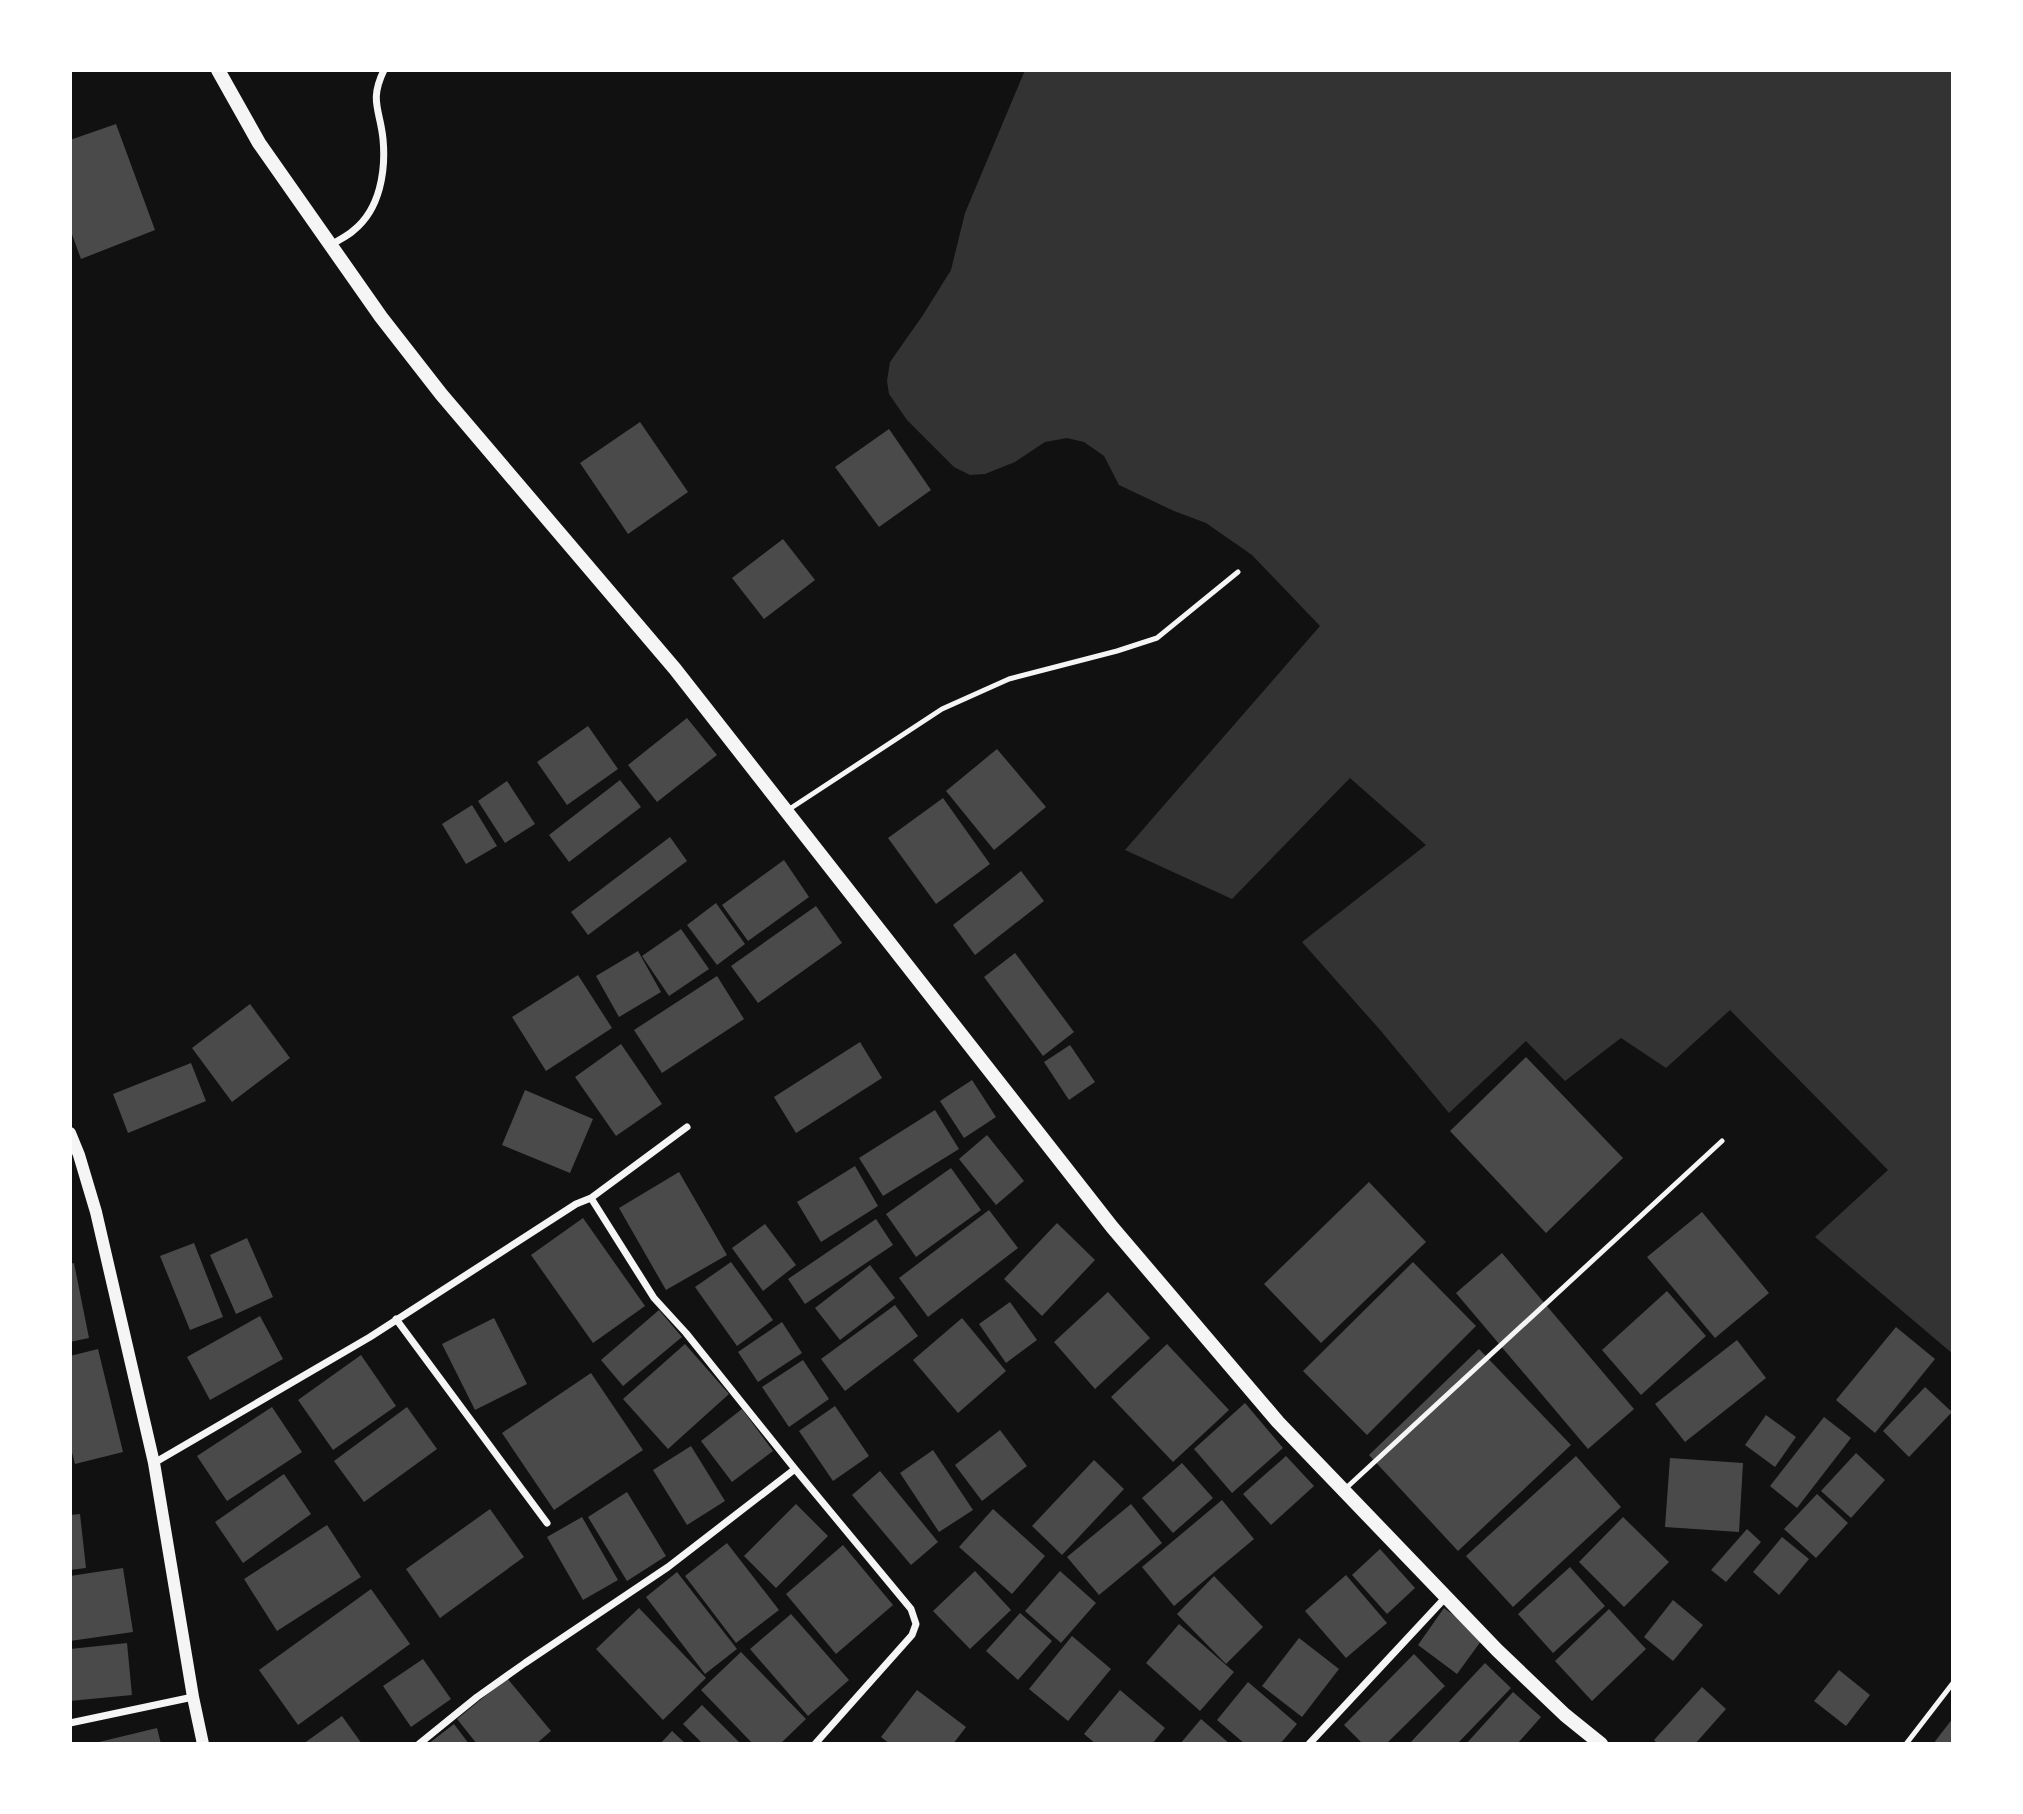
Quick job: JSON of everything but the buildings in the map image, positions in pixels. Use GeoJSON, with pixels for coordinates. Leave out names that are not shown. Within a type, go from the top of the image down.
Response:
{"type":"FeatureCollection","features":[{"type":"Feature","properties":{"kind":"main road"},"geometry":{"type":"LineString","coordinates":[[218,70],[259,143],[381,317],[440,394],[675,669],[1112,1227],[1278,1422],[1497,1650],[1565,1715],[1601,1744]]}},
{"type":"Feature","properties":{"kind":"street"},"geometry":{"type":"LineString","coordinates":[[331,245],[355,230],[370,212],[382,183],[383,140],[376,104],[377,85],[383,70]]}},
{"type":"Feature","properties":{"kind":"street"},"geometry":{"type":"LineString","coordinates":[[154,1463],[396,1320],[576,1204],[591,1198],[687,1127]]}},
{"type":"Feature","properties":{"kind":"street"},"geometry":{"type":"LineString","coordinates":[[70,1133],[96,1212],[154,1463],[203,1744]]}},
{"type":"Feature","properties":{"kind":"street"},"geometry":{"type":"LineString","coordinates":[[591,1198],[654,1297],[687,1333],[911,1609],[916,1624],[912,1634],[816,1744]]}},
{"type":"Feature","properties":{"kind":"street"},"geometry":{"type":"LineString","coordinates":[[396,1320],[547,1523]]}},
{"type":"Feature","properties":{"kind":"street"},"geometry":{"type":"LineString","coordinates":[[419,1744],[525,1663],[668,1567],[795,1469]]}},
{"type":"Feature","properties":{"kind":"street"},"geometry":{"type":"LineString","coordinates":[[1309,1744],[1446,1598]]}},
{"type":"Feature","properties":{"kind":"street"},"geometry":{"type":"LineString","coordinates":[[70,1723],[193,1697]]}},
{"type":"Feature","properties":{"kind":"lane"},"geometry":{"type":"LineString","coordinates":[[786,811],[942,709],[1009,679],[1157,638],[1238,572]]}},
{"type":"Feature","properties":{"kind":"lane"},"geometry":{"type":"LineString","coordinates":[[1344,1490],[1722,1141]]}},
{"type":"Feature","properties":{"kind":"lane"},"geometry":{"type":"LineString","coordinates":[[1906,1744],[1953,1683]]}},
{"type":"Feature","properties":{"kind":"shaded area"},"geometry":{"type":"Polygon","coordinates":[[[1025,70],[1953,70],[1953,1354],[1815,1237],[1888,1170],[1730,1010],[1666,1068],[1621,1038],[1565,1081],[1526,1041],[1449,1113],[1302,942],[1426,845],[1350,778],[1232,899],[1125,850],[1320,626],[1252,555],[1206,523],[1119,485],[1104,456],[1084,442],[1067,438],[1045,442],[1015,462],[985,474],[970,475],[954,467],[907,420],[889,394],[887,381],[890,362],[951,270],[965,213],[1025,70]]]}}]}
